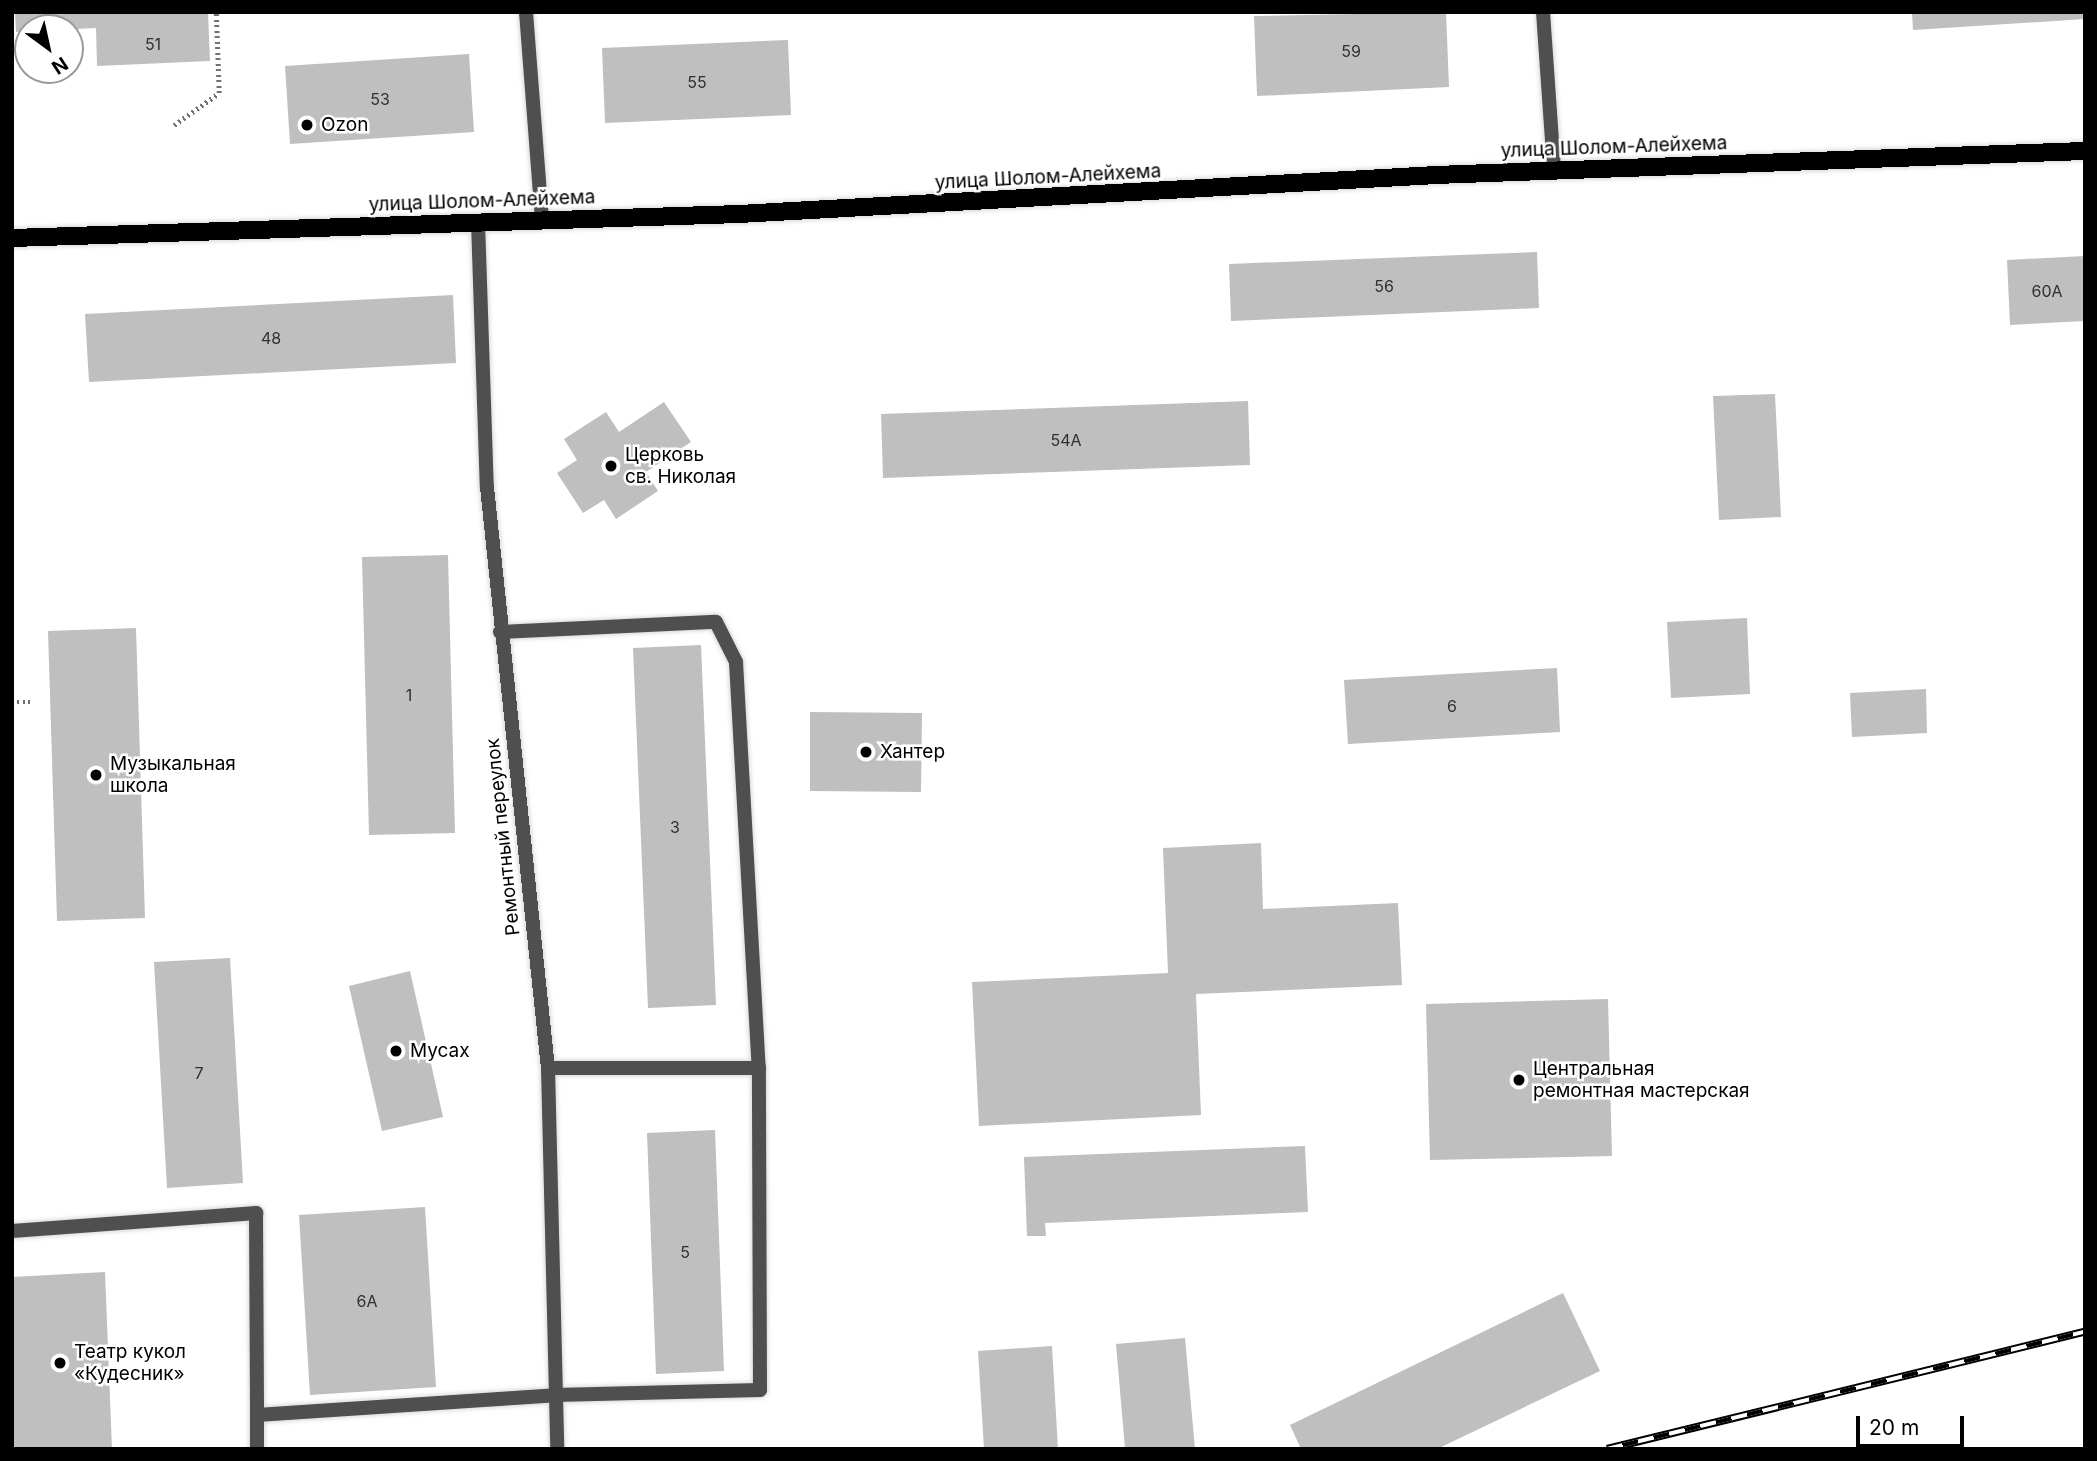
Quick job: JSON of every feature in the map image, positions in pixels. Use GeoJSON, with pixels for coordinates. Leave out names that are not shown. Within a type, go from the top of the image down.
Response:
{"type":"FeatureCollection","features":[{"type":"Feature","properties":{"kind":"main road","name":"улица Шолом-Алейхема"},"geometry":{"type":"LineString","coordinates":[[12,238],[542,220],[1554,171],[2085,151]]}},
{"type":"Feature","properties":{"kind":"street"},"geometry":{"type":"LineString","coordinates":[[526,12],[542,220]]}},
{"type":"Feature","properties":{"kind":"street"},"geometry":{"type":"LineString","coordinates":[[1543,12],[1554,171]]}},
{"type":"Feature","properties":{"kind":"street","name":"Ремонтный переулок"},"geometry":{"type":"LineString","coordinates":[[478,222],[487,487],[500,632],[548,1068],[557,1449]]}},
{"type":"Feature","properties":{"kind":"street"},"geometry":{"type":"LineString","coordinates":[[257,1415],[555,1395],[760,1390],[759,1068],[736,662],[716,622],[500,632]]}},
{"type":"Feature","properties":{"kind":"street"},"geometry":{"type":"LineString","coordinates":[[548,1068],[759,1068]]}},
{"type":"Feature","properties":{"kind":"street"},"geometry":{"type":"LineString","coordinates":[[12,1231],[256,1213],[257,1449]]}},
{"type":"Feature","properties":{"kind":"path"},"geometry":{"type":"LineString","coordinates":[[174,125],[219,93],[216,12]]}},
{"type":"Feature","properties":{"kind":"path"},"geometry":{"type":"LineString","coordinates":[[12,702],[30,702]]}},
{"type":"Feature","properties":{"kind":"building"},"geometry":{"type":"Polygon","coordinates":[[[208,12],[210,61],[97,66],[96,28],[84,29],[84,14],[15,14],[208,12]]]}},
{"type":"Feature","properties":{"kind":"building"},"geometry":{"type":"Polygon","coordinates":[[[1446,12],[1449,87],[1257,96],[1254,16],[1446,12]]]}},
{"type":"Feature","properties":{"kind":"building"},"geometry":{"type":"Polygon","coordinates":[[[1912,12],[2085,12],[2085,19],[1913,30],[1912,12]]]}},
{"type":"Feature","properties":{"kind":"building"},"geometry":{"type":"Polygon","coordinates":[[[788,40],[791,115],[605,123],[602,48],[788,40]]]}},
{"type":"Feature","properties":{"kind":"building"},"geometry":{"type":"Polygon","coordinates":[[[469,54],[474,132],[290,144],[285,66],[469,54]]]}},
{"type":"Feature","properties":{"kind":"building"},"geometry":{"type":"Polygon","coordinates":[[[1537,252],[1539,308],[1231,321],[1229,264],[1537,252]]]}},
{"type":"Feature","properties":{"kind":"building"},"geometry":{"type":"Polygon","coordinates":[[[2085,256],[2085,321],[2010,325],[2007,260],[2085,256]]]}},
{"type":"Feature","properties":{"kind":"building"},"geometry":{"type":"Polygon","coordinates":[[[453,295],[456,363],[89,382],[85,314],[453,295]]]}},
{"type":"Feature","properties":{"kind":"building"},"geometry":{"type":"Polygon","coordinates":[[[1775,394],[1781,517],[1719,520],[1713,396],[1775,394]]]}},
{"type":"Feature","properties":{"kind":"building"},"geometry":{"type":"Polygon","coordinates":[[[1248,401],[1250,465],[883,478],[881,414],[1248,401]]]}},
{"type":"Feature","properties":{"kind":"building","name":"Церковь св. Николая"},"geometry":{"type":"Polygon","coordinates":[[[664,402],[691,442],[646,472],[658,491],[616,519],[604,500],[583,513],[557,473],[577,460],[564,439],[606,412],[619,432],[664,402]]]}},
{"type":"Feature","properties":{"kind":"building"},"geometry":{"type":"Polygon","coordinates":[[[448,555],[455,833],[369,835],[362,557],[448,555]]]}},
{"type":"Feature","properties":{"kind":"building"},"geometry":{"type":"Polygon","coordinates":[[[1747,618],[1750,694],[1671,698],[1667,622],[1747,618]]]}},
{"type":"Feature","properties":{"kind":"building","name":"Музыкальная школа"},"geometry":{"type":"Polygon","coordinates":[[[136,628],[145,918],[57,921],[48,631],[136,628]]]}},
{"type":"Feature","properties":{"kind":"building"},"geometry":{"type":"Polygon","coordinates":[[[701,645],[716,1005],[648,1008],[633,648],[701,645]]]}},
{"type":"Feature","properties":{"kind":"building"},"geometry":{"type":"Polygon","coordinates":[[[1557,668],[1560,732],[1348,744],[1344,680],[1557,668]]]}},
{"type":"Feature","properties":{"kind":"building"},"geometry":{"type":"Polygon","coordinates":[[[1926,689],[1927,733],[1852,737],[1850,693],[1926,689]]]}},
{"type":"Feature","properties":{"kind":"building","name":"Хантер"},"geometry":{"type":"Polygon","coordinates":[[[810,712],[922,713],[921,792],[810,791],[810,712]]]}},
{"type":"Feature","properties":{"kind":"building"},"geometry":{"type":"Polygon","coordinates":[[[1261,843],[1263,909],[1398,903],[1402,985],[1196,994],[1201,1115],[979,1126],[972,982],[1168,973],[1163,848],[1261,843]]]}},
{"type":"Feature","properties":{"kind":"building"},"geometry":{"type":"Polygon","coordinates":[[[230,958],[243,1183],[167,1188],[154,962],[230,958]]]}},
{"type":"Feature","properties":{"kind":"building","name":"Мусах"},"geometry":{"type":"Polygon","coordinates":[[[410,971],[443,1117],[382,1131],[349,986],[410,971]]]}},
{"type":"Feature","properties":{"kind":"building","name":"Центральная ремонтная мастерская"},"geometry":{"type":"Polygon","coordinates":[[[1608,999],[1612,1156],[1430,1160],[1426,1004],[1608,999]]]}},
{"type":"Feature","properties":{"kind":"building"},"geometry":{"type":"Polygon","coordinates":[[[715,1130],[724,1371],[656,1374],[647,1133],[715,1130]]]}},
{"type":"Feature","properties":{"kind":"building"},"geometry":{"type":"Polygon","coordinates":[[[1305,1146],[1308,1212],[1045,1223],[1046,1236],[1027,1236],[1024,1157],[1305,1146]]]}},
{"type":"Feature","properties":{"kind":"building"},"geometry":{"type":"Polygon","coordinates":[[[425,1207],[436,1387],[310,1395],[299,1215],[425,1207]]]}},
{"type":"Feature","properties":{"kind":"building","name":"Театр кукол «Кудесник»"},"geometry":{"type":"Polygon","coordinates":[[[105,1272],[112,1449],[12,1449],[12,1277],[105,1272]]]}},
{"type":"Feature","properties":{"kind":"building"},"geometry":{"type":"Polygon","coordinates":[[[1563,1293],[1600,1371],[1437,1449],[1301,1449],[1290,1425],[1563,1293]]]}},
{"type":"Feature","properties":{"kind":"building"},"geometry":{"type":"Polygon","coordinates":[[[1185,1338],[1195,1449],[1125,1449],[1116,1344],[1185,1338]]]}},
{"type":"Feature","properties":{"kind":"building"},"geometry":{"type":"Polygon","coordinates":[[[1052,1346],[1058,1449],[984,1449],[978,1351],[1052,1346]]]}},
{"type":"Feature","properties":{"kind":"railway"},"geometry":{"type":"LineString","coordinates":[[1607,1449],[2085,1332]]}},
{"type":"Feature","properties":{"kind":"place","name":"Ozon"},"geometry":{"type":"Point","coordinates":[307,125]}},
{"type":"Feature","properties":{"kind":"place","name":"Церковь св. Николая"},"geometry":{"type":"Point","coordinates":[611,466]}},
{"type":"Feature","properties":{"kind":"place","name":"Хантер"},"geometry":{"type":"Point","coordinates":[866,752]}},
{"type":"Feature","properties":{"kind":"place","name":"Музыкальная школа"},"geometry":{"type":"Point","coordinates":[96,775]}},
{"type":"Feature","properties":{"kind":"place","name":"Мусах"},"geometry":{"type":"Point","coordinates":[396,1051]}},
{"type":"Feature","properties":{"kind":"place","name":"Центральная ремонтная мастерская"},"geometry":{"type":"Point","coordinates":[1519,1080]}},
{"type":"Feature","properties":{"kind":"place","name":"Театр кукол «Кудесник»"},"geometry":{"type":"Point","coordinates":[60,1363]}}]}
